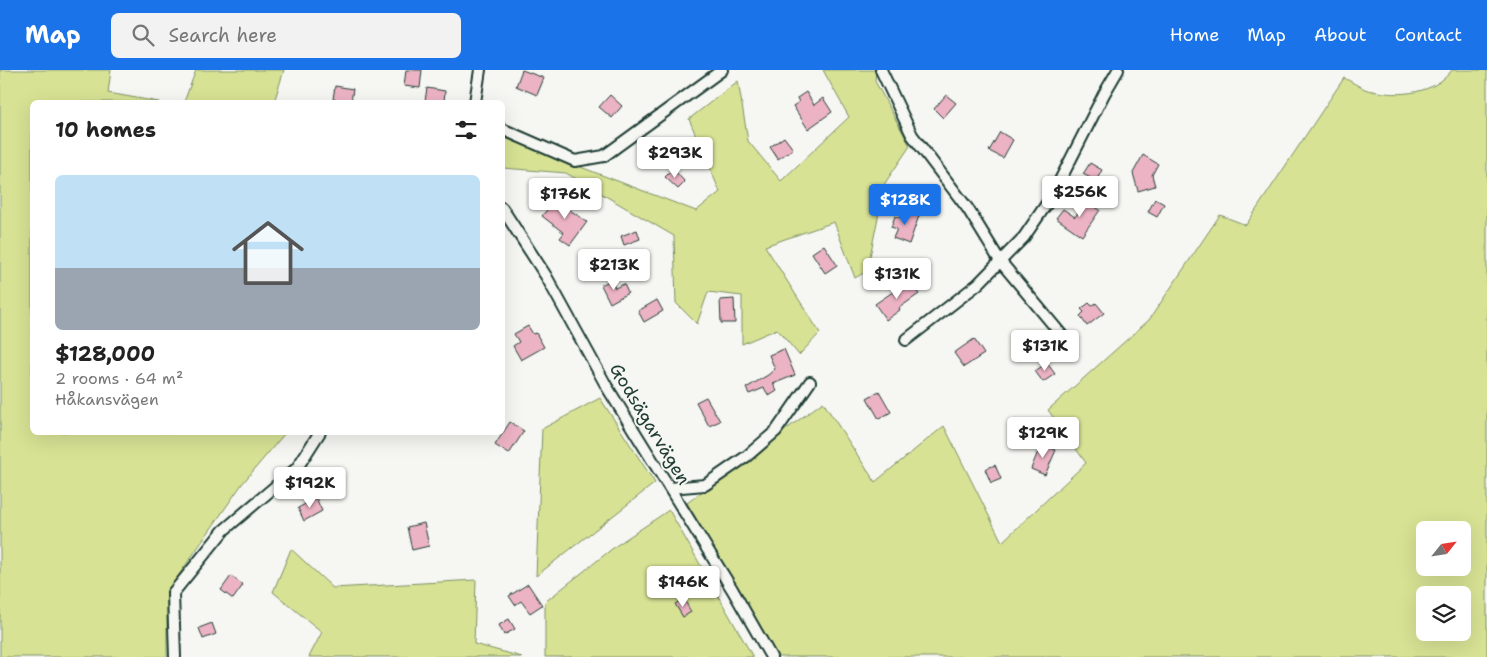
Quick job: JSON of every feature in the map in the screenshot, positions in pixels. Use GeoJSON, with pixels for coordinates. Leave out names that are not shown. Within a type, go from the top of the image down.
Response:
{"type":"FeatureCollection","features":[{"type":"Feature","properties":{"kind":"street"},"geometry":{"type":"LineString","coordinates":[[475,100],[480,70]]}},
{"type":"Feature","properties":{"kind":"street"},"geometry":{"type":"LineString","coordinates":[[505,130],[574,161],[604,156],[722,70]]}},
{"type":"Feature","properties":{"kind":"street"},"geometry":{"type":"LineString","coordinates":[[881,70],[912,135],[968,209],[1000,261],[1070,345]]}},
{"type":"Feature","properties":{"kind":"street"},"geometry":{"type":"LineString","coordinates":[[906,340],[978,284],[1024,237],[1052,196],[1118,70]]}},
{"type":"Feature","properties":{"kind":"street","name":"Godsägarvägen"},"geometry":{"type":"LineString","coordinates":[[505,213],[546,276],[607,387],[771,657]]}},
{"type":"Feature","properties":{"kind":"street"},"geometry":{"type":"LineString","coordinates":[[670,488],[705,485],[747,456],[776,431],[810,382]]}},
{"type":"Feature","properties":{"kind":"street"},"geometry":{"type":"LineString","coordinates":[[175,657],[173,593],[224,530],[297,468],[318,435]]}},
{"type":"Feature","properties":{"kind":"green space"},"geometry":{"type":"Polygon","coordinates":[[[0,70],[111,70],[108,93],[148,100],[30,100],[30,435],[283,435],[242,484],[167,592],[167,657],[0,657],[0,70]]]}},
{"type":"Feature","properties":{"kind":"green space"},"geometry":{"type":"Polygon","coordinates":[[[196,70],[284,70],[275,100],[185,100],[196,70]]]}},
{"type":"Feature","properties":{"kind":"green space"},"geometry":{"type":"Polygon","coordinates":[[[823,70],[876,70],[875,81],[910,146],[885,183],[867,271],[855,278],[834,222],[765,246],[820,333],[799,355],[777,329],[742,344],[742,296],[708,292],[697,324],[676,303],[674,236],[566,173],[505,168],[505,138],[696,211],[720,192],[689,119],[738,81],[748,141],[781,181],[849,117],[823,70]]]}},
{"type":"Feature","properties":{"kind":"green space"},"geometry":{"type":"Polygon","coordinates":[[[1452,70],[1487,70],[1487,657],[778,657],[687,503],[823,402],[875,482],[944,426],[1002,542],[1086,463],[1048,410],[1149,320],[1220,215],[1246,225],[1344,78],[1362,88],[1394,94],[1416,92],[1436,84],[1452,70]]]}},
{"type":"Feature","properties":{"kind":"green space"},"geometry":{"type":"Polygon","coordinates":[[[600,398],[655,483],[536,576],[542,429],[600,398]]]}},
{"type":"Feature","properties":{"kind":"green space"},"geometry":{"type":"Polygon","coordinates":[[[669,510],[753,657],[545,657],[545,602],[617,545],[669,510]]]}},
{"type":"Feature","properties":{"kind":"green space"},"geometry":{"type":"Polygon","coordinates":[[[291,549],[333,588],[476,580],[474,644],[522,657],[309,657],[322,632],[273,592],[291,549]]]}},
{"type":"Feature","properties":{"kind":"building"},"geometry":{"type":"Polygon","coordinates":[[[406,70],[422,70],[420,88],[404,86],[406,70]]]}},
{"type":"Feature","properties":{"kind":"building"},"geometry":{"type":"Polygon","coordinates":[[[522,70],[544,78],[537,95],[516,86],[522,70]]]}},
{"type":"Feature","properties":{"kind":"building"},"geometry":{"type":"Polygon","coordinates":[[[335,86],[353,89],[351,100],[333,99],[335,86]]]}},
{"type":"Feature","properties":{"kind":"building"},"geometry":{"type":"Polygon","coordinates":[[[427,88],[445,91],[444,100],[425,100],[427,88]]]}},
{"type":"Feature","properties":{"kind":"building"},"geometry":{"type":"Polygon","coordinates":[[[806,92],[814,105],[823,98],[832,112],[808,129],[793,106],[799,102],[797,98],[806,92]]]}},
{"type":"Feature","properties":{"kind":"building"},"geometry":{"type":"Polygon","coordinates":[[[610,95],[622,106],[612,118],[599,107],[610,95]]]}},
{"type":"Feature","properties":{"kind":"building"},"geometry":{"type":"Polygon","coordinates":[[[946,95],[956,103],[943,118],[934,109],[946,95]]]}},
{"type":"Feature","properties":{"kind":"building"},"geometry":{"type":"Polygon","coordinates":[[[1000,132],[1013,140],[1003,158],[989,151],[1000,132]]]}},
{"type":"Feature","properties":{"kind":"building"},"geometry":{"type":"Polygon","coordinates":[[[784,137],[793,149],[778,159],[770,147],[784,137]]]}},
{"type":"Feature","properties":{"kind":"building"},"geometry":{"type":"Polygon","coordinates":[[[1143,155],[1158,164],[1152,175],[1155,186],[1138,191],[1133,173],[1143,155]]]}},
{"type":"Feature","properties":{"kind":"building"},"geometry":{"type":"Polygon","coordinates":[[[1090,163],[1102,170],[1096,181],[1083,174],[1090,163]]]}},
{"type":"Feature","properties":{"kind":"building"},"geometry":{"type":"Polygon","coordinates":[[[673,169],[685,182],[678,189],[665,177],[673,169]]]}},
{"type":"Feature","properties":{"kind":"building"},"geometry":{"type":"Polygon","coordinates":[[[557,197],[569,206],[567,208],[587,222],[570,245],[560,238],[564,233],[542,216],[557,197]]]}},
{"type":"Feature","properties":{"kind":"building"},"geometry":{"type":"Polygon","coordinates":[[[1155,199],[1164,204],[1157,217],[1148,212],[1155,199]]]}},
{"type":"Feature","properties":{"kind":"building"},"geometry":{"type":"Polygon","coordinates":[[[1086,201],[1100,210],[1082,236],[1056,218],[1063,209],[1075,217],[1086,201]]]}},
{"type":"Feature","properties":{"kind":"building"},"geometry":{"type":"Polygon","coordinates":[[[905,208],[920,213],[909,244],[893,238],[897,229],[891,227],[895,216],[901,218],[905,208]]]}},
{"type":"Feature","properties":{"kind":"building"},"geometry":{"type":"Polygon","coordinates":[[[637,230],[640,239],[624,245],[621,236],[637,230]]]}},
{"type":"Feature","properties":{"kind":"building"},"geometry":{"type":"Polygon","coordinates":[[[824,245],[837,265],[825,273],[812,253],[824,245]]]}},
{"type":"Feature","properties":{"kind":"building"},"geometry":{"type":"Polygon","coordinates":[[[611,280],[615,288],[624,284],[628,293],[610,303],[601,285],[611,280]]]}},
{"type":"Feature","properties":{"kind":"building"},"geometry":{"type":"Polygon","coordinates":[[[909,281],[919,294],[886,320],[875,304],[909,281]]]}},
{"type":"Feature","properties":{"kind":"building"},"geometry":{"type":"Polygon","coordinates":[[[734,299],[735,323],[721,323],[720,300],[734,299]]]}},
{"type":"Feature","properties":{"kind":"building"},"geometry":{"type":"Polygon","coordinates":[[[657,300],[663,311],[644,322],[638,311],[657,300]]]}},
{"type":"Feature","properties":{"kind":"building"},"geometry":{"type":"Polygon","coordinates":[[[1089,303],[1092,306],[1096,303],[1104,313],[1087,326],[1080,316],[1084,312],[1081,309],[1089,303]]]}},
{"type":"Feature","properties":{"kind":"building"},"geometry":{"type":"Polygon","coordinates":[[[528,326],[533,334],[536,333],[544,347],[521,360],[513,346],[519,342],[514,334],[528,326]]]}},
{"type":"Feature","properties":{"kind":"building"},"geometry":{"type":"Polygon","coordinates":[[[974,339],[984,354],[964,367],[954,353],[974,339]]]}},
{"type":"Feature","properties":{"kind":"building"},"geometry":{"type":"Polygon","coordinates":[[[784,349],[795,375],[773,384],[777,391],[769,396],[764,388],[749,394],[746,388],[775,369],[769,355],[784,349]]]}},
{"type":"Feature","properties":{"kind":"building"},"geometry":{"type":"Polygon","coordinates":[[[1047,363],[1055,374],[1043,382],[1035,371],[1047,363]]]}},
{"type":"Feature","properties":{"kind":"building"},"geometry":{"type":"Polygon","coordinates":[[[879,391],[891,412],[879,419],[867,398],[879,391]]]}},
{"type":"Feature","properties":{"kind":"building"},"geometry":{"type":"Polygon","coordinates":[[[706,397],[720,421],[709,426],[696,402],[706,397]]]}},
{"type":"Feature","properties":{"kind":"building"},"geometry":{"type":"Polygon","coordinates":[[[510,422],[524,431],[509,454],[495,445],[502,435],[505,435],[505,430],[510,422]]]}},
{"type":"Feature","properties":{"kind":"building"},"geometry":{"type":"Polygon","coordinates":[[[1041,444],[1056,450],[1045,475],[1031,469],[1041,444]]]}},
{"type":"Feature","properties":{"kind":"building"},"geometry":{"type":"Polygon","coordinates":[[[995,465],[1001,479],[991,483],[985,469],[995,465]]]}},
{"type":"Feature","properties":{"kind":"building"},"geometry":{"type":"Polygon","coordinates":[[[316,498],[322,511],[304,521],[298,508],[316,498]]]}},
{"type":"Feature","properties":{"kind":"building"},"geometry":{"type":"Polygon","coordinates":[[[424,523],[429,546],[412,550],[407,527],[424,523]]]}},
{"type":"Feature","properties":{"kind":"building"},"geometry":{"type":"Polygon","coordinates":[[[231,576],[243,585],[233,599],[221,590],[231,576]]]}},
{"type":"Feature","properties":{"kind":"building"},"geometry":{"type":"Polygon","coordinates":[[[528,584],[542,605],[530,613],[521,601],[515,605],[509,596],[528,584]]]}},
{"type":"Feature","properties":{"kind":"building"},"geometry":{"type":"Polygon","coordinates":[[[684,599],[691,612],[683,617],[675,604],[684,599]]]}},
{"type":"Feature","properties":{"kind":"building"},"geometry":{"type":"Polygon","coordinates":[[[509,619],[515,629],[504,635],[499,625],[509,619]]]}},
{"type":"Feature","properties":{"kind":"building"},"geometry":{"type":"Polygon","coordinates":[[[212,623],[216,634],[203,639],[199,628],[212,623]]]}}]}
